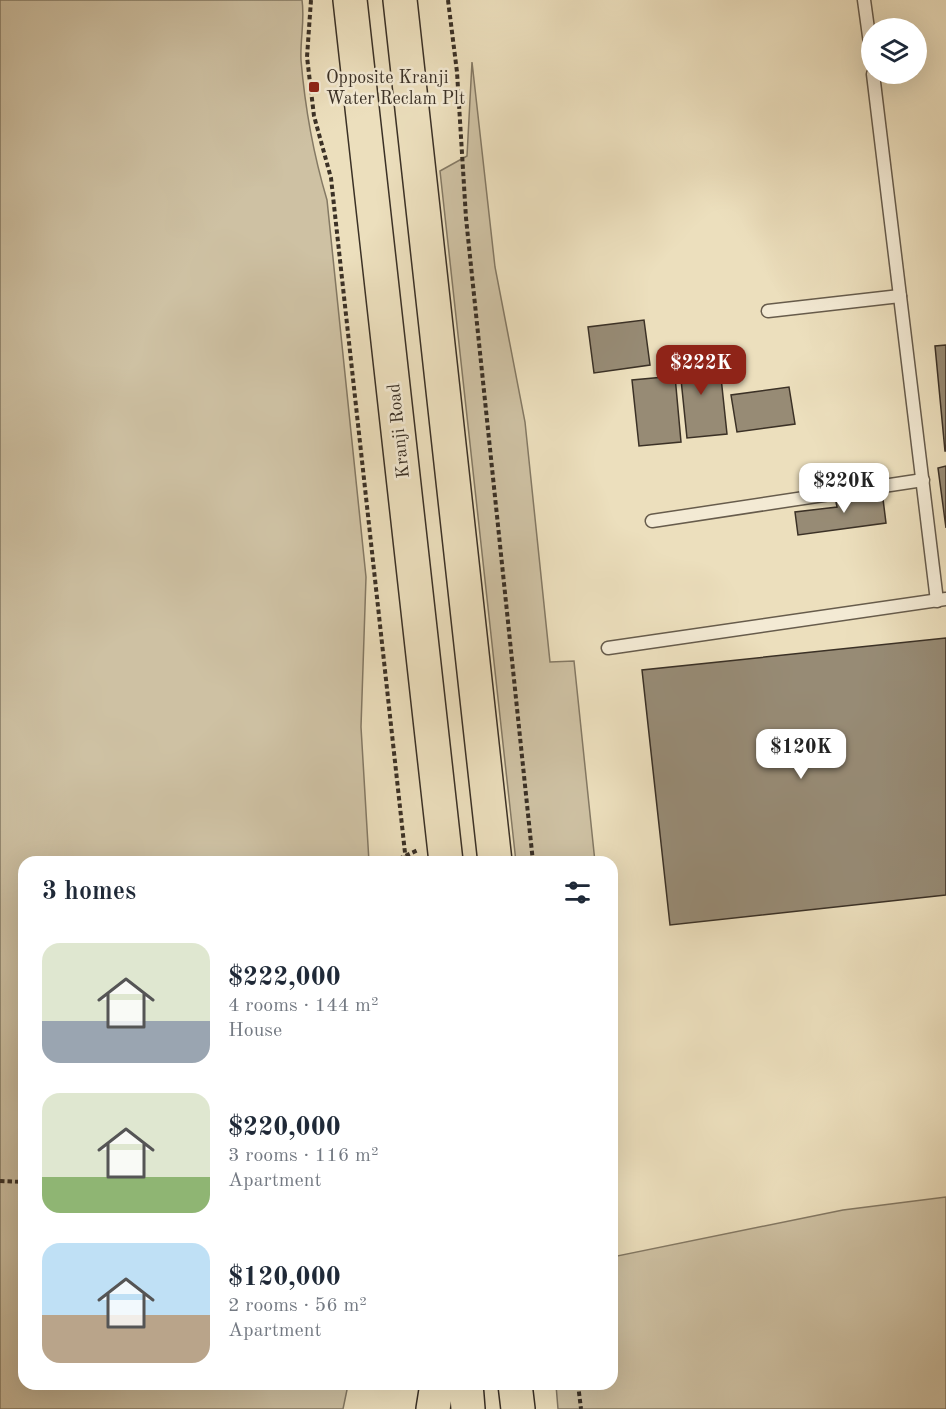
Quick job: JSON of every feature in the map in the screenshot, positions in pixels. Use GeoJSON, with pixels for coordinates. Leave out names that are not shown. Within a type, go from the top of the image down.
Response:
{"type":"FeatureCollection","features":[{"type":"Feature","properties":{"kind":"main road","name":"Kranji Road"},"geometry":{"type":"LineString","coordinates":[[350,0],[445,856]]}},
{"type":"Feature","properties":{"kind":"main road"},"geometry":{"type":"LineString","coordinates":[[400,0],[494,856]]}},
{"type":"Feature","properties":{"kind":"main road"},"geometry":{"type":"LineString","coordinates":[[433,1409],[436,1390]]}},
{"type":"Feature","properties":{"kind":"main road"},"geometry":{"type":"LineString","coordinates":[[466,1390],[468,1409]]}},
{"type":"Feature","properties":{"kind":"main road"},"geometry":{"type":"LineString","coordinates":[[515,1390],[518,1409]]}},
{"type":"Feature","properties":{"kind":"lane"},"geometry":{"type":"LineString","coordinates":[[864,0],[866,18]]}},
{"type":"Feature","properties":{"kind":"lane"},"geometry":{"type":"LineString","coordinates":[[608,648],[942,600],[923,480],[874,84]]}},
{"type":"Feature","properties":{"kind":"lane"},"geometry":{"type":"LineString","coordinates":[[768,311],[900,296]]}},
{"type":"Feature","properties":{"kind":"lane"},"geometry":{"type":"LineString","coordinates":[[652,521],[923,480]]}},
{"type":"Feature","properties":{"kind":"path"},"geometry":{"type":"LineString","coordinates":[[311,0],[307,57],[314,116],[331,178],[405,856]]}},
{"type":"Feature","properties":{"kind":"path"},"geometry":{"type":"LineString","coordinates":[[447,0],[457,72],[466,218],[532,856]]}},
{"type":"Feature","properties":{"kind":"path"},"geometry":{"type":"LineString","coordinates":[[0,1181],[18,1182]]}},
{"type":"Feature","properties":{"kind":"path"},"geometry":{"type":"LineString","coordinates":[[579,1390],[581,1409]]}},
{"type":"Feature","properties":{"kind":"shaded area"},"geometry":{"type":"Polygon","coordinates":[[[0,0],[302,0],[303,78],[307,113],[327,200],[366,577],[361,727],[369,856],[18,856],[18,1390],[347,1390],[343,1409],[0,1409],[0,0]]]}},
{"type":"Feature","properties":{"kind":"shaded area"},"geometry":{"type":"Polygon","coordinates":[[[472,62],[495,267],[525,422],[550,662],[574,661],[594,856],[515,856],[440,171],[467,156],[472,62]]]}},
{"type":"Feature","properties":{"kind":"shaded area"},"geometry":{"type":"Polygon","coordinates":[[[946,1197],[946,1409],[558,1409],[556,1390],[618,1390],[618,1256],[843,1210],[946,1197]]]}},
{"type":"Feature","properties":{"kind":"building"},"geometry":{"type":"Polygon","coordinates":[[[644,320],[650,365],[594,373],[588,327],[644,320]]]}},
{"type":"Feature","properties":{"kind":"building"},"geometry":{"type":"Polygon","coordinates":[[[946,345],[946,451],[945,451],[935,346],[946,345]]]}},
{"type":"Feature","properties":{"kind":"building"},"geometry":{"type":"Polygon","coordinates":[[[701,347],[704,370],[720,368],[727,434],[687,438],[678,350],[701,347]]]}},
{"type":"Feature","properties":{"kind":"building"},"geometry":{"type":"Polygon","coordinates":[[[675,376],[681,442],[639,446],[632,380],[675,376]]]}},
{"type":"Feature","properties":{"kind":"building"},"geometry":{"type":"Polygon","coordinates":[[[789,387],[795,424],[737,432],[731,395],[789,387]]]}},
{"type":"Feature","properties":{"kind":"building"},"geometry":{"type":"Polygon","coordinates":[[[946,466],[946,528],[938,468],[946,466]]]}},
{"type":"Feature","properties":{"kind":"building"},"geometry":{"type":"Polygon","coordinates":[[[882,491],[886,523],[798,535],[795,512],[837,507],[835,497],[882,491]]]}},
{"type":"Feature","properties":{"kind":"building"},"geometry":{"type":"Polygon","coordinates":[[[946,638],[946,895],[670,925],[642,670],[946,638]]]}},
{"type":"Feature","properties":{"kind":"place","name":"Opposite Kranji Water Reclam Plt"},"geometry":{"type":"Point","coordinates":[314,87]}}]}
